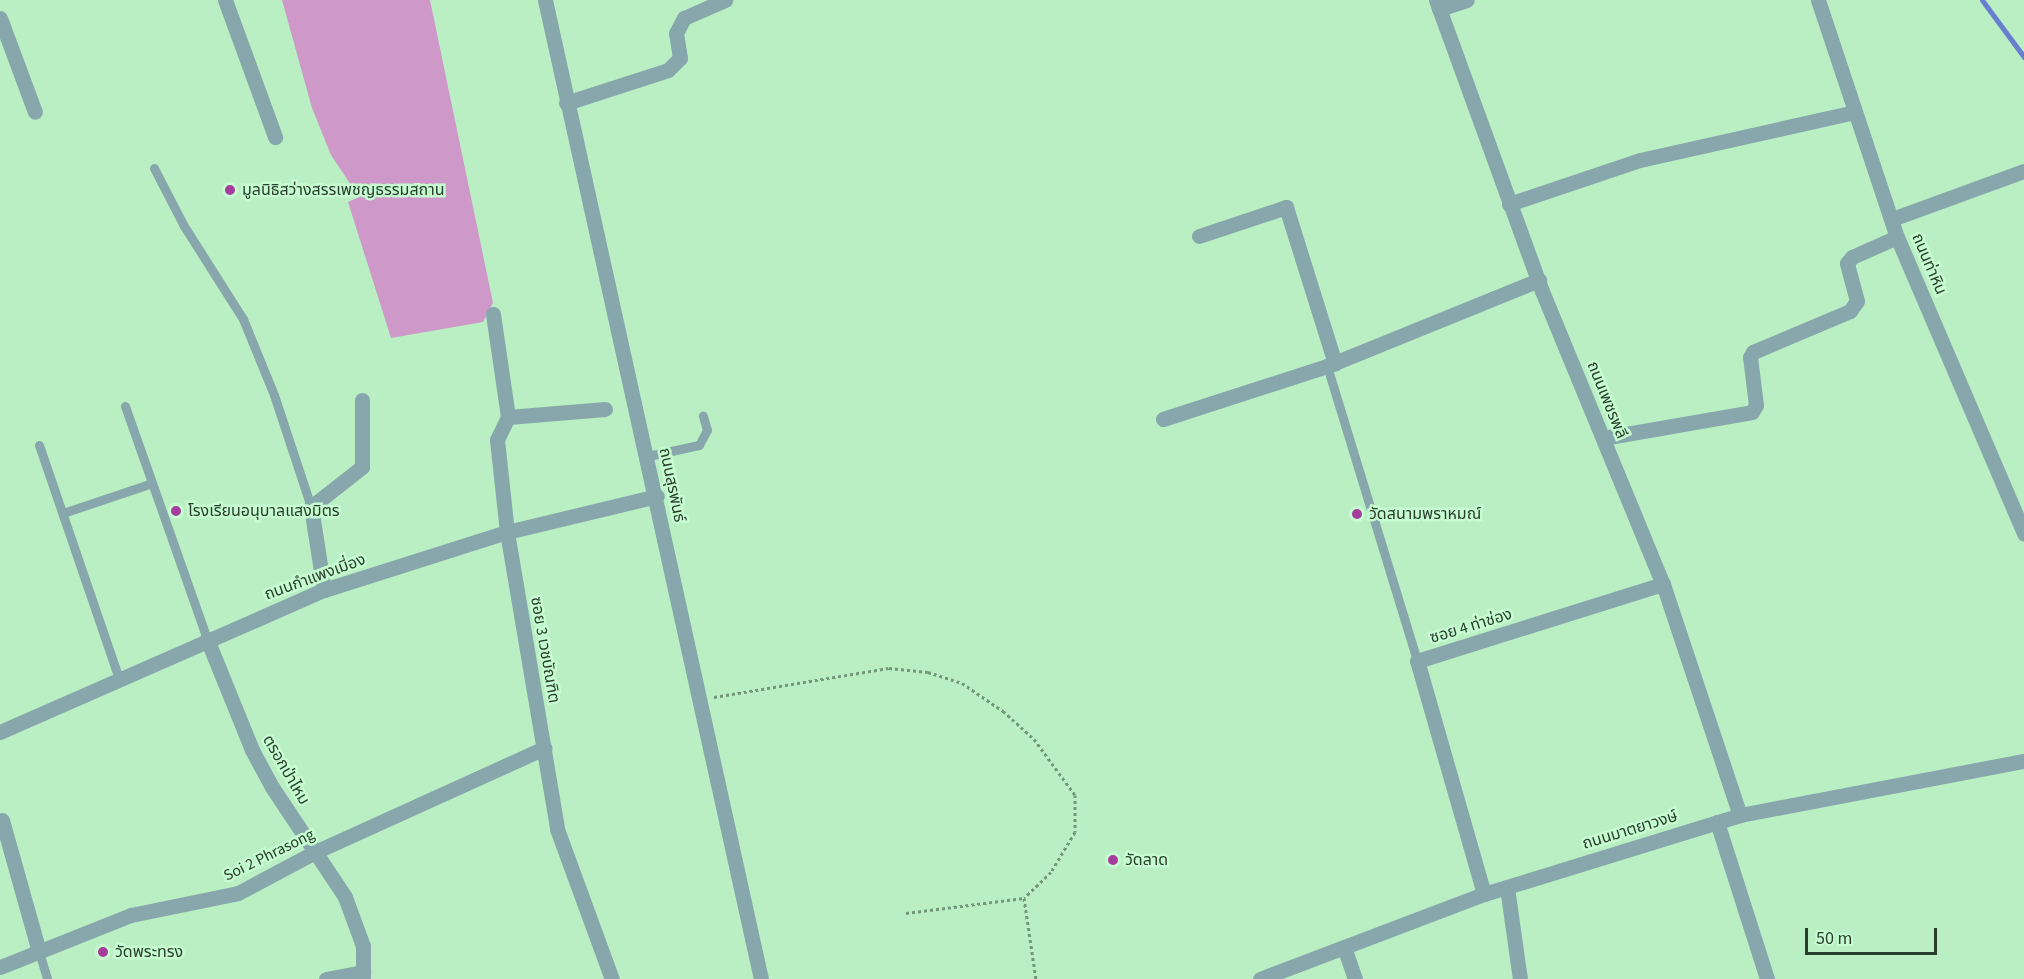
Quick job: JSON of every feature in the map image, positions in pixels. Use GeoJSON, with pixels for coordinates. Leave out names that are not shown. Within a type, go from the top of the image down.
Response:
{"type":"FeatureCollection","features":[{"type":"Feature","properties":{"kind":"street"},"geometry":{"type":"LineString","coordinates":[[225,0],[275,137]]}},
{"type":"Feature","properties":{"kind":"street","name":"ถนนสุรพันธ์"},"geometry":{"type":"LineString","coordinates":[[545,0],[566,103],[657,496],[762,979]]}},
{"type":"Feature","properties":{"kind":"street"},"geometry":{"type":"LineString","coordinates":[[566,103],[668,70],[680,57],[676,33],[684,18],[725,0]]}},
{"type":"Feature","properties":{"kind":"street"},"geometry":{"type":"LineString","coordinates":[[1437,4],[1467,0]]}},
{"type":"Feature","properties":{"kind":"street","name":"ถนนท่าหิน"},"geometry":{"type":"LineString","coordinates":[[1818,0],[1897,237],[2024,534]]}},
{"type":"Feature","properties":{"kind":"street","name":"ถนนเพชรพลี"},"geometry":{"type":"LineString","coordinates":[[1437,4],[1509,204],[1663,584],[1740,815]]}},
{"type":"Feature","properties":{"kind":"street"},"geometry":{"type":"LineString","coordinates":[[0,18],[35,112]]}},
{"type":"Feature","properties":{"kind":"street"},"geometry":{"type":"LineString","coordinates":[[1509,204],[1630,163],[1855,112]]}},
{"type":"Feature","properties":{"kind":"street"},"geometry":{"type":"LineString","coordinates":[[1892,219],[2024,171]]}},
{"type":"Feature","properties":{"kind":"street"},"geometry":{"type":"LineString","coordinates":[[1199,236],[1286,207],[1331,365]]}},
{"type":"Feature","properties":{"kind":"street"},"geometry":{"type":"LineString","coordinates":[[1603,438],[1752,412],[1756,405],[1750,357],[1753,352],[1850,311],[1857,301],[1847,263],[1852,257],[1897,237]]}},
{"type":"Feature","properties":{"kind":"street"},"geometry":{"type":"LineString","coordinates":[[1163,419],[1331,365],[1539,280]]}},
{"type":"Feature","properties":{"kind":"street"},"geometry":{"type":"LineString","coordinates":[[493,314],[508,417],[605,409]]}},
{"type":"Feature","properties":{"kind":"street"},"geometry":{"type":"LineString","coordinates":[[324,591],[311,507],[362,467],[362,400]]}},
{"type":"Feature","properties":{"kind":"street","name":"ซอย 3 เวชบัณฑิต"},"geometry":{"type":"LineString","coordinates":[[508,417],[497,440],[507,532],[557,829],[612,979]]}},
{"type":"Feature","properties":{"kind":"street","name":"ถนนกำแพงเมี่อง"},"geometry":{"type":"LineString","coordinates":[[0,732],[207,639],[324,591],[507,532],[657,496]]}},
{"type":"Feature","properties":{"kind":"street","name":"ซอย 4 ท่าช่อง"},"geometry":{"type":"LineString","coordinates":[[1484,894],[1417,661],[1663,584]]}},
{"type":"Feature","properties":{"kind":"street","name":"ตรอกป่าไหม"},"geometry":{"type":"LineString","coordinates":[[207,639],[252,750],[345,897],[363,946],[363,976]]}},
{"type":"Feature","properties":{"kind":"street","name":"Soi 2 Phrasong"},"geometry":{"type":"LineString","coordinates":[[0,967],[131,915],[238,893],[315,852],[544,748]]}},
{"type":"Feature","properties":{"kind":"street","name":"ถนนมาตยาวงษ์"},"geometry":{"type":"LineString","coordinates":[[1260,979],[1484,894],[1740,815],[2024,761]]}},
{"type":"Feature","properties":{"kind":"street"},"geometry":{"type":"LineString","coordinates":[[2,820],[39,952]]}},
{"type":"Feature","properties":{"kind":"street"},"geometry":{"type":"LineString","coordinates":[[1717,822],[1767,979]]}},
{"type":"Feature","properties":{"kind":"street"},"geometry":{"type":"LineString","coordinates":[[1507,887],[1520,979]]}},
{"type":"Feature","properties":{"kind":"street"},"geometry":{"type":"LineString","coordinates":[[1344,947],[1355,979]]}},
{"type":"Feature","properties":{"kind":"street"},"geometry":{"type":"LineString","coordinates":[[326,979],[363,976]]}},
{"type":"Feature","properties":{"kind":"lane"},"geometry":{"type":"LineString","coordinates":[[154,168],[184,226],[243,319],[274,395],[311,507]]}},
{"type":"Feature","properties":{"kind":"lane"},"geometry":{"type":"LineString","coordinates":[[1331,365],[1417,661]]}},
{"type":"Feature","properties":{"kind":"lane"},"geometry":{"type":"LineString","coordinates":[[125,406],[149,484],[207,639]]}},
{"type":"Feature","properties":{"kind":"lane"},"geometry":{"type":"LineString","coordinates":[[648,456],[699,445],[707,430],[704,416]]}},
{"type":"Feature","properties":{"kind":"lane"},"geometry":{"type":"LineString","coordinates":[[39,445],[119,679]]}},
{"type":"Feature","properties":{"kind":"lane"},"geometry":{"type":"LineString","coordinates":[[63,513],[149,484]]}},
{"type":"Feature","properties":{"kind":"lane"},"geometry":{"type":"LineString","coordinates":[[39,952],[47,979]]}},
{"type":"Feature","properties":{"kind":"path"},"geometry":{"type":"LineString","coordinates":[[700,699],[889,668],[928,672],[962,683],[1003,711],[1034,739],[1076,795],[1075,832],[1051,872],[1024,898],[906,913]]}},
{"type":"Feature","properties":{"kind":"path"},"geometry":{"type":"LineString","coordinates":[[1024,898],[1036,979]]}},
{"type":"Feature","properties":{"kind":"shaded area"},"geometry":{"type":"Polygon","coordinates":[[[282,0],[430,0],[493,303],[483,322],[391,338],[348,202],[359,197],[331,155],[312,108],[282,0]]]}},
{"type":"Feature","properties":{"kind":"waterway"},"geometry":{"type":"LineString","coordinates":[[1982,0],[2024,57]]}},
{"type":"Feature","properties":{"kind":"place","name":"มูลนิธิสว่างสรรเพชญธรรมสถาน"},"geometry":{"type":"Point","coordinates":[230,190]}},
{"type":"Feature","properties":{"kind":"place","name":"โรงเรียนอนุบาลแสงมิตร"},"geometry":{"type":"Point","coordinates":[176,511]}},
{"type":"Feature","properties":{"kind":"place","name":"วัดสนามพราหมณ์"},"geometry":{"type":"Point","coordinates":[1357,514]}},
{"type":"Feature","properties":{"kind":"place","name":"วัดลาด"},"geometry":{"type":"Point","coordinates":[1113,860]}},
{"type":"Feature","properties":{"kind":"place","name":"วัดพระทรง"},"geometry":{"type":"Point","coordinates":[103,952]}}]}
